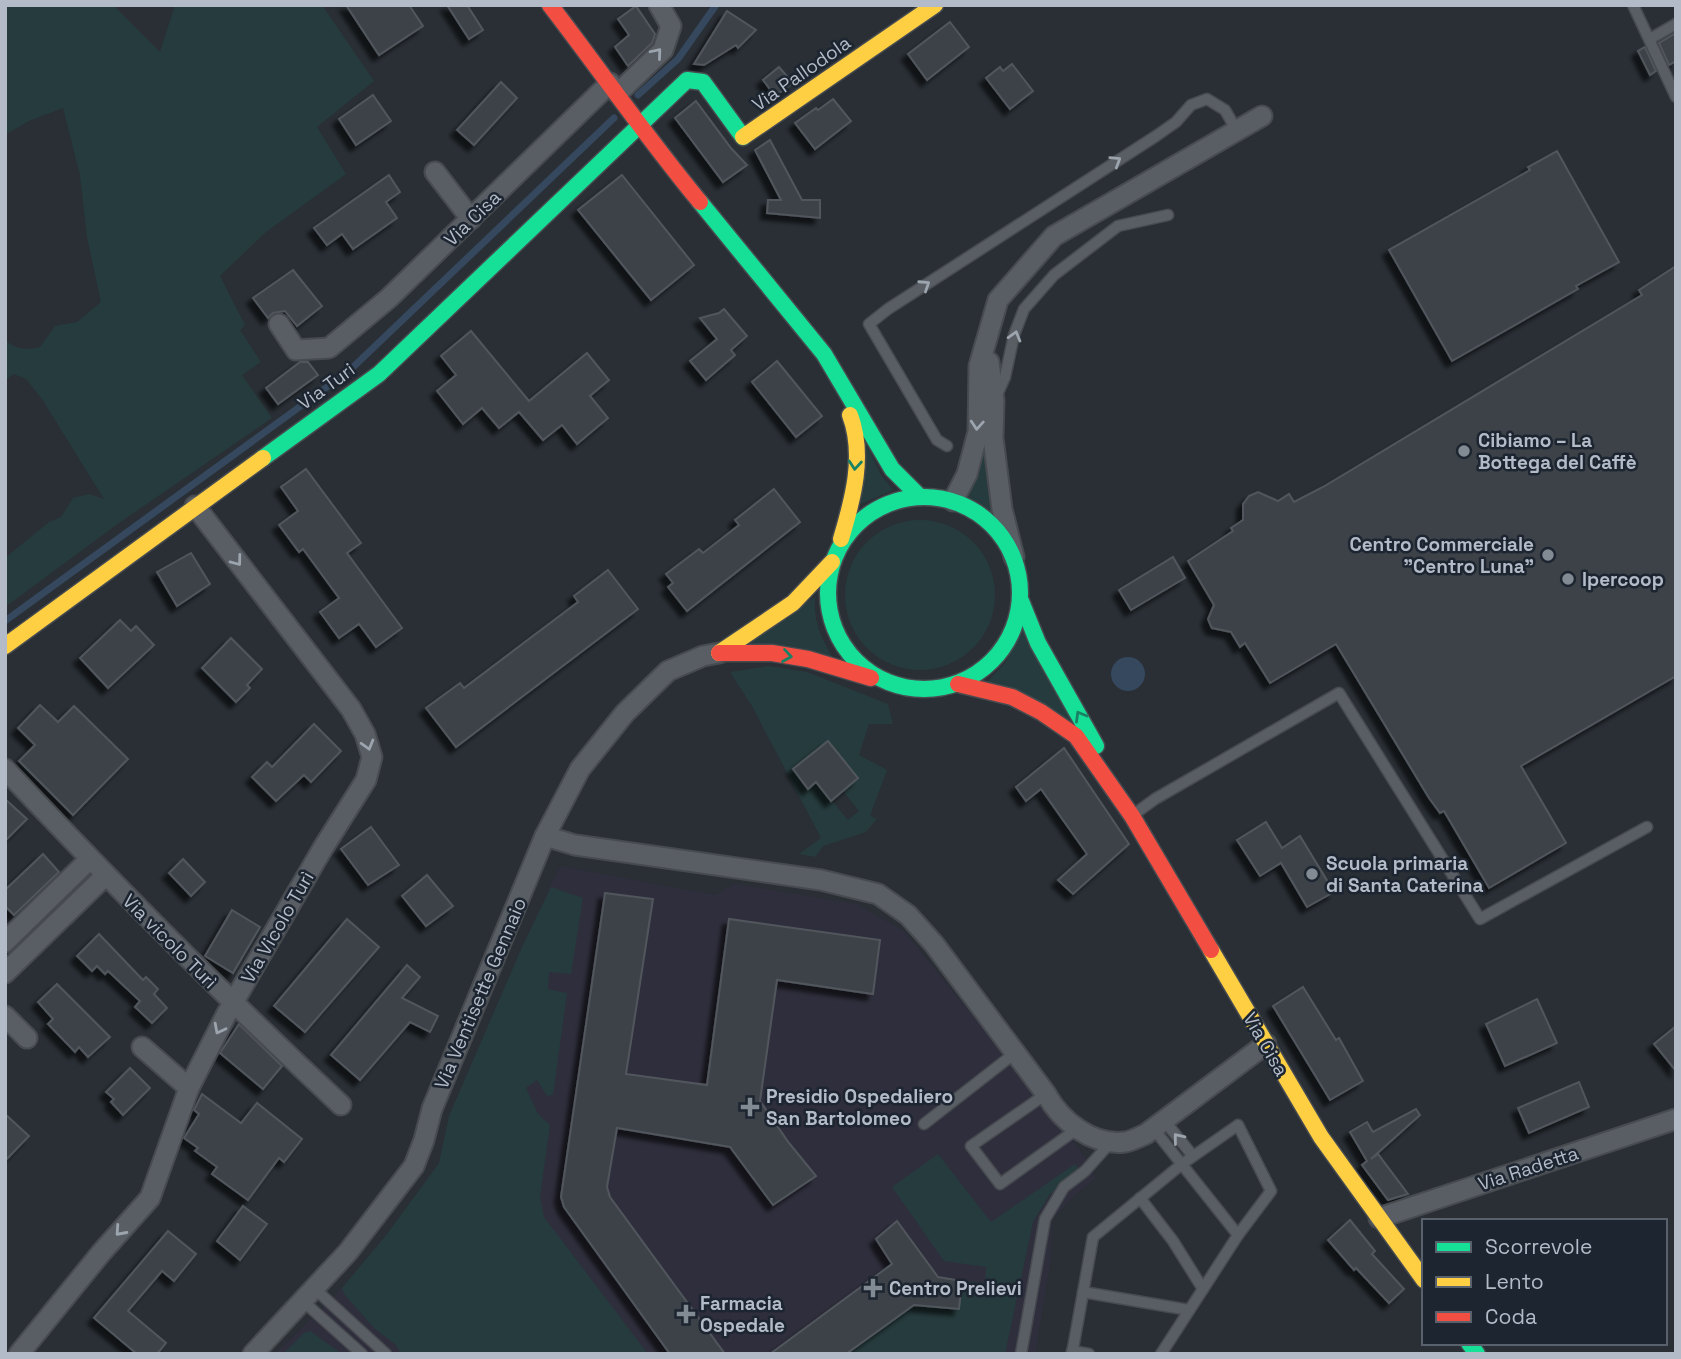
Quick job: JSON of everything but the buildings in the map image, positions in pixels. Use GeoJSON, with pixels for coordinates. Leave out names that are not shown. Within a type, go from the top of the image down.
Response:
{"type":"FeatureCollection","features":[{"type":"Feature","properties":{"kind":"street"},"geometry":{"type":"LineString","coordinates":[[550,5],[667,162],[824,355],[892,469],[920,497]]}},
{"type":"Feature","properties":{"kind":"street","name":"Via Cisa"},"geometry":{"type":"LineString","coordinates":[[279,324],[296,350],[329,348],[389,298],[614,88],[663,50],[671,26],[659,5]]}},
{"type":"Feature","properties":{"kind":"street","name":"Via Pallodola"},"geometry":{"type":"LineString","coordinates":[[641,124],[687,80],[703,82],[744,138],[935,5]]}},
{"type":"Feature","properties":{"kind":"street"},"geometry":{"type":"LineString","coordinates":[[953,501],[967,474],[978,432],[979,366],[998,300],[1054,236],[1262,116]]}},
{"type":"Feature","properties":{"kind":"street","name":"Via Turi"},"geometry":{"type":"LineString","coordinates":[[5,646],[379,374],[641,124]]}},
{"type":"Feature","properties":{"kind":"street"},"geometry":{"type":"LineString","coordinates":[[435,172],[471,219]]}},
{"type":"Feature","properties":{"kind":"street"},"geometry":{"type":"LineString","coordinates":[[824,355],[849,409],[857,440],[850,508],[827,591],[831,621],[843,647],[863,669],[889,684],[935,690],[958,684],[982,671],[1002,652],[1015,628],[1021,601],[1020,578],[1001,497],[993,438],[994,401],[987,333]]}},
{"type":"Feature","properties":{"kind":"street"},"geometry":{"type":"LineString","coordinates":[[835,556],[846,536],[867,515],[894,501],[920,497],[953,501],[979,513],[999,533],[1014,557]]}},
{"type":"Feature","properties":{"kind":"street","name":"Via Vicolo Turì"},"geometry":{"type":"LineString","coordinates":[[19,1354],[101,1253],[150,1198],[189,1088],[233,1004],[323,848],[366,780],[372,757],[365,734],[351,709],[195,506]]}},
{"type":"Feature","properties":{"kind":"street","name":"Via Ventisette Gennaio"},"geometry":{"type":"LineString","coordinates":[[719,653],[793,603],[835,556]]}},
{"type":"Feature","properties":{"kind":"street","name":"Via Cisa"},"geometry":{"type":"LineString","coordinates":[[1021,601],[1038,643],[1085,725],[1122,799],[1321,1137],[1422,1277]]}},
{"type":"Feature","properties":{"kind":"street","name":"Via Ventisette Gennaio"},"geometry":{"type":"LineString","coordinates":[[258,1352],[348,1252],[414,1166],[432,1109],[545,836],[580,769],[625,713],[668,671],[703,656],[719,653],[772,653],[808,659],[889,684]]}},
{"type":"Feature","properties":{"kind":"street","name":"Via Cisa"},"geometry":{"type":"LineString","coordinates":[[958,684],[1012,697],[1041,712],[1076,736],[1122,799]]}},
{"type":"Feature","properties":{"kind":"street","name":"Via vicolo Turì"},"geometry":{"type":"LineString","coordinates":[[5,769],[89,860],[233,1004],[341,1105]]}},
{"type":"Feature","properties":{"kind":"street"},"geometry":{"type":"LineString","coordinates":[[545,836],[575,845],[821,880],[878,894],[908,915],[934,944],[1054,1108],[1077,1129],[1104,1142],[1127,1142],[1158,1124],[1266,1044]]}},
{"type":"Feature","properties":{"kind":"street"},"geometry":{"type":"LineString","coordinates":[[5,942],[89,860]]}},
{"type":"Feature","properties":{"kind":"street"},"geometry":{"type":"LineString","coordinates":[[5,973],[105,876]]}},
{"type":"Feature","properties":{"kind":"street"},"geometry":{"type":"LineString","coordinates":[[5,1016],[27,1038]]}},
{"type":"Feature","properties":{"kind":"street"},"geometry":{"type":"LineString","coordinates":[[142,1047],[189,1088]]}},
{"type":"Feature","properties":{"kind":"street","name":"Via Radetta"},"geometry":{"type":"LineString","coordinates":[[1380,1218],[1676,1119]]}},
{"type":"Feature","properties":{"kind":"lane"},"geometry":{"type":"LineString","coordinates":[[1633,5],[1676,97]]}},
{"type":"Feature","properties":{"kind":"lane"},"geometry":{"type":"LineString","coordinates":[[1650,39],[1676,24]]}},
{"type":"Feature","properties":{"kind":"lane"},"geometry":{"type":"LineString","coordinates":[[947,446],[937,440],[869,324],[898,302],[1156,136],[1176,122],[1191,105],[1207,99],[1225,110],[1237,131]]}},
{"type":"Feature","properties":{"kind":"lane"},"geometry":{"type":"LineString","coordinates":[[994,401],[1005,377],[1014,335],[1024,309],[1054,275],[1118,226],[1168,215]]}},
{"type":"Feature","properties":{"kind":"lane"},"geometry":{"type":"LineString","coordinates":[[1132,816],[1156,799],[1339,693],[1480,919],[1647,827]]}},
{"type":"Feature","properties":{"kind":"lane"},"geometry":{"type":"LineString","coordinates":[[924,1124],[1015,1054]]}},
{"type":"Feature","properties":{"kind":"lane"},"geometry":{"type":"LineString","coordinates":[[1046,1094],[971,1146],[1000,1184],[1077,1129]]}},
{"type":"Feature","properties":{"kind":"lane"},"geometry":{"type":"LineString","coordinates":[[1158,1124],[1193,1156]]}},
{"type":"Feature","properties":{"kind":"lane"},"geometry":{"type":"LineString","coordinates":[[1158,1124],[1182,1164],[1238,1235]]}},
{"type":"Feature","properties":{"kind":"lane"},"geometry":{"type":"LineString","coordinates":[[1089,1354],[1072,1352],[1093,1237],[1182,1164],[1238,1125],[1271,1191],[1238,1235],[1161,1354]]}},
{"type":"Feature","properties":{"kind":"lane"},"geometry":{"type":"LineString","coordinates":[[1021,1354],[1045,1219],[1064,1187],[1085,1171],[1111,1142]]}},
{"type":"Feature","properties":{"kind":"lane"},"geometry":{"type":"LineString","coordinates":[[1140,1198],[1173,1241],[1203,1289]]}},
{"type":"Feature","properties":{"kind":"lane"},"geometry":{"type":"LineString","coordinates":[[1083,1292],[1189,1310]]}},
{"type":"Feature","properties":{"kind":"lane"},"geometry":{"type":"LineString","coordinates":[[309,1295],[362,1354]]}},
{"type":"Feature","properties":{"kind":"lane"},"geometry":{"type":"LineString","coordinates":[[309,1295],[386,1354]]}},
{"type":"Feature","properties":{"kind":"shaded area"},"geometry":{"type":"Polygon","coordinates":[[[1128,657],[1140,662],[1145,674],[1140,686],[1128,691],[1116,686],[1111,674],[1116,662],[1128,657]]]}},
{"type":"Feature","properties":{"kind":"shaded area","name":"Presidio Ospedaliero San Bartolomeo"},"geometry":{"type":"Polygon","coordinates":[[[560,866],[715,895],[735,884],[856,904],[904,931],[1040,1098],[1087,1160],[1096,1178],[1075,1195],[1052,1220],[1051,1259],[1035,1354],[275,1354],[342,1288],[387,1234],[439,1163],[449,1116],[560,866]]]}},
{"type":"Feature","properties":{"kind":"green space"},"geometry":{"type":"Polygon","coordinates":[[[5,5],[113,5],[160,52],[175,5],[322,5],[374,81],[317,127],[346,174],[266,232],[220,276],[245,325],[240,330],[261,362],[242,375],[272,418],[119,523],[5,607],[5,558],[49,522],[61,517],[73,498],[89,494],[104,499],[42,399],[26,379],[14,374],[5,380],[5,340],[22,348],[40,347],[55,326],[77,322],[101,302],[87,237],[80,175],[63,108],[29,121],[5,135],[5,5]]]}},
{"type":"Feature","properties":{"kind":"green space"},"geometry":{"type":"Polygon","coordinates":[[[986,437],[995,514],[963,496],[986,437]]]}},
{"type":"Feature","properties":{"kind":"green space"},"geometry":{"type":"Polygon","coordinates":[[[864,439],[881,475],[893,490],[861,504],[864,439]]]}},
{"type":"Feature","properties":{"kind":"green space"},"geometry":{"type":"Polygon","coordinates":[[[920,520],[949,526],[973,542],[989,566],[995,595],[989,624],[973,648],[949,664],[920,670],[891,664],[867,648],[851,624],[845,595],[851,566],[867,542],[891,526],[920,520]]]}},
{"type":"Feature","properties":{"kind":"green space"},"geometry":{"type":"Polygon","coordinates":[[[815,597],[819,629],[833,658],[740,647],[815,597]]]}},
{"type":"Feature","properties":{"kind":"green space"},"geometry":{"type":"Polygon","coordinates":[[[1023,627],[1079,727],[983,686],[1005,663],[1023,627]]]}},
{"type":"Feature","properties":{"kind":"green space"},"geometry":{"type":"Polygon","coordinates":[[[769,666],[807,672],[888,704],[893,724],[869,724],[859,755],[887,770],[870,816],[877,819],[866,832],[823,846],[815,857],[799,854],[821,838],[752,706],[730,672],[769,666]],[[828,741],[793,769],[808,789],[816,782],[848,820],[859,811],[843,791],[858,778],[828,741]]]}},
{"type":"Feature","properties":{"kind":"green space"},"geometry":{"type":"Polygon","coordinates":[[[551,887],[583,898],[571,974],[549,972],[548,989],[567,993],[553,1095],[547,1096],[537,1080],[526,1088],[538,1114],[550,1125],[540,1197],[544,1217],[648,1354],[401,1354],[396,1345],[374,1328],[344,1294],[342,1288],[387,1234],[439,1163],[449,1116],[551,887]]]}},
{"type":"Feature","properties":{"kind":"green space"},"geometry":{"type":"Polygon","coordinates":[[[938,1154],[991,1222],[1075,1164],[1082,1173],[1050,1194],[1033,1222],[1005,1354],[846,1354],[914,1305],[958,1309],[962,1281],[985,1283],[986,1267],[944,1261],[892,1187],[938,1154]]]}},
{"type":"Feature","properties":{"kind":"green space"},"geometry":{"type":"Polygon","coordinates":[[[310,1331],[342,1354],[283,1354],[304,1333],[310,1331]]]}},
{"type":"Feature","properties":{"kind":"waterway"},"geometry":{"type":"LineString","coordinates":[[638,95],[678,59],[716,5]]}},
{"type":"Feature","properties":{"kind":"waterway"},"geometry":{"type":"LineString","coordinates":[[5,621],[349,371],[614,118]]}},
{"type":"Feature","properties":{"kind":"traffic: fast"},"geometry":{"type":"LineString","coordinates":[[263,458],[379,374],[687,80],[703,82],[743,137]]}},
{"type":"Feature","properties":{"kind":"traffic: fast"},"geometry":{"type":"LineString","coordinates":[[700,202],[824,354],[892,469],[920,497]]}},
{"type":"Feature","properties":{"kind":"traffic: fast"},"geometry":{"type":"LineString","coordinates":[[924,497],[961,504],[992,525],[1013,556],[1020,593],[1013,630],[992,661],[961,682],[924,689],[887,682],[856,661],[835,630],[828,593],[835,556],[856,525],[887,504],[924,497]]}},
{"type":"Feature","properties":{"kind":"traffic: fast"},"geometry":{"type":"LineString","coordinates":[[1021,601],[1038,643],[1096,746]]}},
{"type":"Feature","properties":{"kind":"traffic: fast"},"geometry":{"type":"LineString","coordinates":[[1470,1345],[1477,1354]]}},
{"type":"Feature","properties":{"kind":"traffic: slow"},"geometry":{"type":"LineString","coordinates":[[743,137],[935,5]]}},
{"type":"Feature","properties":{"kind":"traffic: slow"},"geometry":{"type":"LineString","coordinates":[[841,539],[856,477],[857,446],[850,415]]}},
{"type":"Feature","properties":{"kind":"traffic: slow"},"geometry":{"type":"LineString","coordinates":[[5,646],[263,458]]}},
{"type":"Feature","properties":{"kind":"traffic: slow"},"geometry":{"type":"LineString","coordinates":[[719,653],[793,603],[832,562]]}},
{"type":"Feature","properties":{"kind":"traffic: slow"},"geometry":{"type":"LineString","coordinates":[[1211,950],[1321,1137],[1422,1277]]}},
{"type":"Feature","properties":{"kind":"traffic: jam"},"geometry":{"type":"LineString","coordinates":[[550,5],[700,202]]}},
{"type":"Feature","properties":{"kind":"traffic: jam"},"geometry":{"type":"LineString","coordinates":[[719,653],[772,653],[808,659],[871,678]]}},
{"type":"Feature","properties":{"kind":"traffic: jam"},"geometry":{"type":"LineString","coordinates":[[958,684],[1012,697],[1041,712],[1076,736],[1132,816],[1211,950]]}},
{"type":"Feature","properties":{"kind":"place","name":"Cibiamo – La Bottega del Caffè"},"geometry":{"type":"Point","coordinates":[1464,451]}},
{"type":"Feature","properties":{"kind":"place","name":"Centro Commerciale \"Centro Luna\""},"geometry":{"type":"Point","coordinates":[1548,555]}},
{"type":"Feature","properties":{"kind":"place","name":"Ipercoop"},"geometry":{"type":"Point","coordinates":[1568,579]}},
{"type":"Feature","properties":{"kind":"place","name":"Scuola primaria di Santa Caterina"},"geometry":{"type":"Point","coordinates":[1312,874]}},
{"type":"Feature","properties":{"kind":"place","name":"Presidio Ospedaliero San Bartolomeo"},"geometry":{"type":"Point","coordinates":[750,1107]}},
{"type":"Feature","properties":{"kind":"place","name":"Centro Prelievi"},"geometry":{"type":"Point","coordinates":[873,1288]}},
{"type":"Feature","properties":{"kind":"place","name":"Farmacia Ospedale"},"geometry":{"type":"Point","coordinates":[686,1314]}}]}
